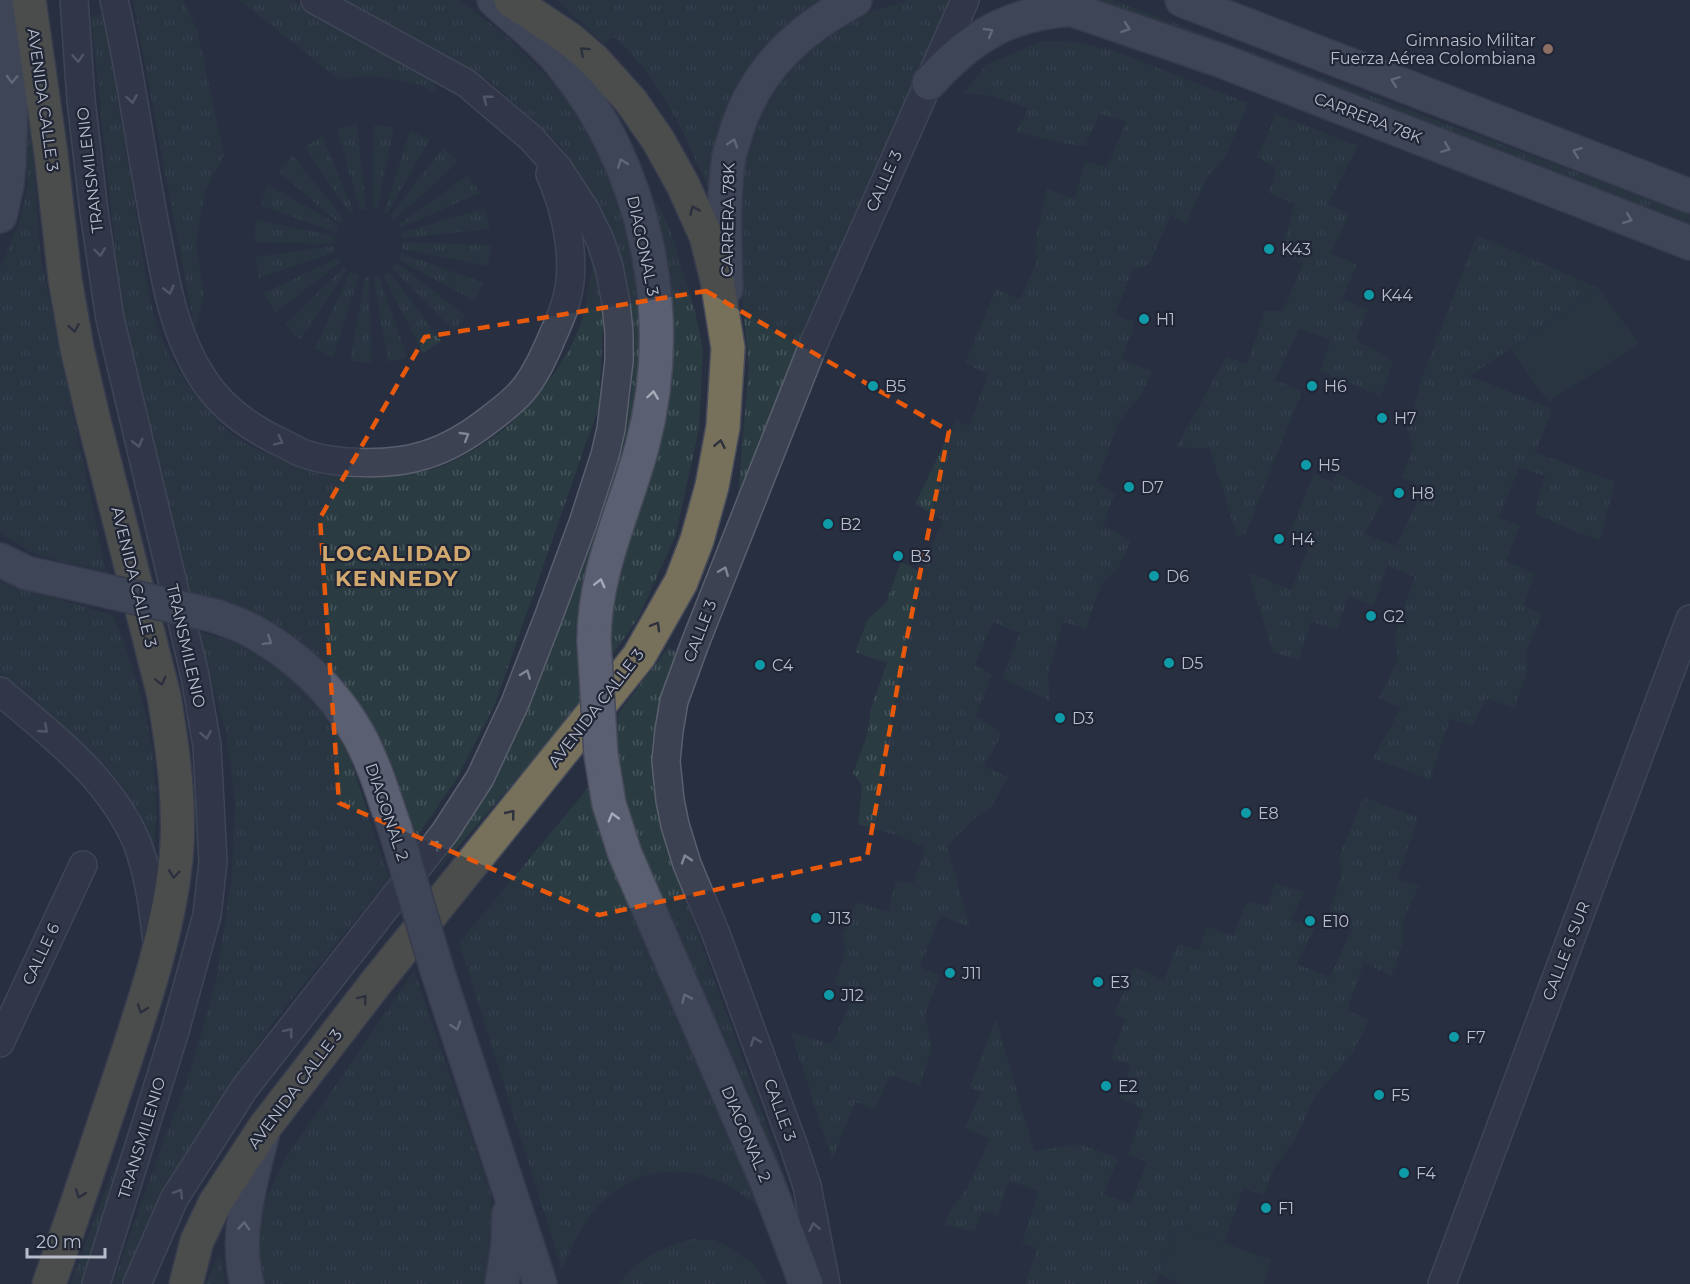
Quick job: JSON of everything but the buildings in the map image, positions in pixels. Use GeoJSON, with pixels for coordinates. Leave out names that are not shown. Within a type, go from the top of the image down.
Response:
{"type":"FeatureCollection","features":[{"type":"Feature","properties":{"kind":"highway","name":"AVENIDA CALLE 3"},"geometry":{"type":"LineString","coordinates":[[29,0],[51,154],[65,279],[77,348],[165,696],[171,736],[177,824],[176,858],[159,953],[49,1284]]}},
{"type":"Feature","properties":{"kind":"highway","name":"AVENIDA CALLE 3"},"geometry":{"type":"LineString","coordinates":[[186,1284],[196,1241],[214,1203],[264,1128],[375,984],[639,656],[681,582],[697,540],[712,486],[723,427],[728,348],[717,280],[706,237],[683,185],[658,140],[631,101],[594,60],[571,40],[511,0]]}},
{"type":"Feature","properties":{"kind":"main road"},"geometry":{"type":"LineString","coordinates":[[0,216],[8,185],[15,0]]}},
{"type":"Feature","properties":{"kind":"main road","name":"DIAGONAL 3"},"geometry":{"type":"LineString","coordinates":[[494,0],[558,60],[600,118],[632,188],[650,261],[655,297],[656,372],[642,448],[597,592],[594,640]]}},
{"type":"Feature","properties":{"kind":"main road","name":"CARRERA 78K"},"geometry":{"type":"LineString","coordinates":[[728,348],[724,222],[729,154],[744,109],[760,79],[786,47],[820,19],[855,0]]}},
{"type":"Feature","properties":{"kind":"main road"},"geometry":{"type":"LineString","coordinates":[[1182,0],[1690,196]]}},
{"type":"Feature","properties":{"kind":"main road"},"geometry":{"type":"LineString","coordinates":[[928,83],[948,62],[971,43],[992,30],[1012,20],[1057,4]]}},
{"type":"Feature","properties":{"kind":"main road","name":"CARRERA 78K"},"geometry":{"type":"LineString","coordinates":[[1057,4],[1222,61],[1690,243]]}},
{"type":"Feature","properties":{"kind":"main road","name":"DIAGONAL 2"},"geometry":{"type":"LineString","coordinates":[[9,566],[63,581],[216,616],[252,631],[290,655],[334,698],[356,729],[372,762],[395,829],[437,970],[540,1284]]}},
{"type":"Feature","properties":{"kind":"main road","name":"DIAGONAL 2"},"geometry":{"type":"LineString","coordinates":[[594,640],[601,755],[609,804],[625,854],[767,1182],[806,1284]]}},
{"type":"Feature","properties":{"kind":"main road"},"geometry":{"type":"LineString","coordinates":[[247,1284],[242,1249],[244,1214],[264,1128]]}},
{"type":"Feature","properties":{"kind":"main road"},"geometry":{"type":"LineString","coordinates":[[502,1284],[508,1245],[509,1190]]}},
{"type":"Feature","properties":{"kind":"street","name":"TRANSMILENIO"},"geometry":{"type":"LineString","coordinates":[[74,0],[82,111],[110,319],[197,687],[207,746],[213,862],[205,926],[175,1031],[96,1284]]}},
{"type":"Feature","properties":{"kind":"street"},"geometry":{"type":"LineString","coordinates":[[114,0],[164,272],[177,325],[190,356],[205,382],[222,402],[246,423],[304,453],[336,460],[366,462],[404,460],[425,456],[449,446],[481,426],[506,407],[524,389],[541,362],[565,303],[570,268],[564,213],[551,176],[531,138]]}},
{"type":"Feature","properties":{"kind":"street"},"geometry":{"type":"LineString","coordinates":[[137,1284],[174,1199],[244,1089],[445,832],[480,778],[515,703],[583,523],[611,429],[619,361],[616,303],[609,267],[600,240],[586,211],[558,168],[531,138],[466,83],[315,0]]}},
{"type":"Feature","properties":{"kind":"street","name":"CALLE 3"},"geometry":{"type":"LineString","coordinates":[[826,1284],[807,1186],[716,934],[687,864],[674,817],[666,761],[674,701],[694,646],[814,343],[965,0]]}},
{"type":"Feature","properties":{"kind":"street","name":"CALLE 6 SUR"},"geometry":{"type":"LineString","coordinates":[[1442,1284],[1690,619]]}},
{"type":"Feature","properties":{"kind":"street"},"geometry":{"type":"LineString","coordinates":[[0,691],[92,772],[126,821],[147,876],[159,953]]}},
{"type":"Feature","properties":{"kind":"street","name":"CALLE 6"},"geometry":{"type":"LineString","coordinates":[[0,1043],[83,865]]}},
{"type":"Feature","properties":{"kind":"highlighted area"},"geometry":{"type":"Polygon","coordinates":[[[706,291],[949,431],[901,667],[867,857],[599,915],[339,803],[320,518],[425,337],[706,291]]]}},
{"type":"Feature","properties":{"kind":"green space"},"geometry":{"type":"Polygon","coordinates":[[[133,0],[183,0],[197,30],[224,155],[205,191],[196,243],[204,296],[195,333],[133,0]]]}},
{"type":"Feature","properties":{"kind":"green space"},"geometry":{"type":"Polygon","coordinates":[[[240,0],[293,0],[436,81],[435,93],[421,85],[369,75],[339,80],[240,0]]]}},
{"type":"Feature","properties":{"kind":"green space"},"geometry":{"type":"Polygon","coordinates":[[[344,0],[460,0],[506,36],[550,79],[581,114],[617,188],[635,259],[644,315],[642,389],[582,703],[432,877],[486,793],[590,541],[631,397],[635,334],[629,290],[613,238],[559,144],[488,80],[360,11],[344,0]]]}},
{"type":"Feature","properties":{"kind":"green space"},"geometry":{"type":"Polygon","coordinates":[[[557,0],[827,0],[809,9],[769,46],[714,200],[679,124],[643,67],[615,37],[604,44],[557,0]]]}},
{"type":"Feature","properties":{"kind":"green space"},"geometry":{"type":"Polygon","coordinates":[[[907,0],[954,0],[738,495],[749,366],[736,244],[746,131],[788,60],[848,19],[907,0]]]}},
{"type":"Feature","properties":{"kind":"green space"},"geometry":{"type":"Polygon","coordinates":[[[1074,0],[1112,0],[1690,214],[1690,229],[1074,0]]]}},
{"type":"Feature","properties":{"kind":"green space"},"geometry":{"type":"Polygon","coordinates":[[[103,14],[151,305],[163,341],[176,367],[205,407],[229,432],[249,445],[305,468],[355,478],[390,477],[423,471],[437,468],[459,458],[499,433],[517,417],[548,382],[561,363],[578,332],[587,299],[594,254],[603,320],[599,406],[495,704],[457,778],[416,838],[383,746],[363,711],[343,686],[240,610],[185,591],[121,305],[91,16],[103,14]]]}},
{"type":"Feature","properties":{"kind":"green space"},"geometry":{"type":"Polygon","coordinates":[[[1041,41],[1075,42],[1112,50],[1248,103],[1225,158],[1208,176],[1186,224],[1171,215],[1149,265],[1132,270],[1115,315],[1135,322],[1122,359],[1152,371],[1142,393],[1118,424],[1097,481],[1115,494],[1103,525],[1131,540],[1118,569],[1101,584],[1086,629],[1063,622],[1048,675],[1050,701],[1002,678],[1020,633],[993,622],[975,665],[992,675],[976,716],[1002,734],[984,766],[1008,777],[991,808],[977,816],[947,846],[970,927],[940,916],[920,967],[940,976],[925,1014],[932,1048],[920,1086],[890,1075],[875,1110],[855,1102],[832,1160],[791,1032],[832,1044],[855,991],[835,985],[846,949],[842,935],[856,902],[888,912],[896,880],[913,883],[926,848],[895,835],[858,824],[862,786],[853,773],[867,736],[871,708],[887,663],[855,652],[868,619],[886,603],[901,562],[920,572],[943,520],[915,504],[956,420],[969,426],[988,374],[965,363],[996,289],[1020,299],[1036,263],[1037,231],[1047,189],[1074,199],[1085,161],[1107,167],[1126,122],[1100,114],[1085,146],[1061,143],[1016,132],[1028,108],[992,96],[963,93],[986,65],[1041,41]]]}},
{"type":"Feature","properties":{"kind":"green space"},"geometry":{"type":"Polygon","coordinates":[[[28,93],[41,258],[106,572],[37,555],[0,533],[0,268],[20,220],[27,187],[28,93]]]}},
{"type":"Feature","properties":{"kind":"green space"},"geometry":{"type":"Polygon","coordinates":[[[1276,114],[1358,146],[1328,204],[1350,214],[1331,253],[1357,265],[1342,299],[1367,309],[1356,340],[1393,361],[1381,396],[1320,371],[1331,340],[1299,329],[1275,380],[1302,391],[1247,531],[1238,538],[1210,449],[1176,447],[1227,356],[1247,364],[1265,311],[1283,311],[1303,263],[1280,253],[1295,204],[1269,193],[1276,168],[1257,157],[1276,114]]]}},
{"type":"Feature","properties":{"kind":"green space"},"geometry":{"type":"Polygon","coordinates":[[[357,124],[366,209],[360,210],[337,129],[357,124]]]}},
{"type":"Feature","properties":{"kind":"green space"},"geometry":{"type":"Polygon","coordinates":[[[374,125],[394,127],[377,209],[373,209],[374,125]]]}},
{"type":"Feature","properties":{"kind":"green space"},"geometry":{"type":"Polygon","coordinates":[[[410,131],[430,139],[387,214],[384,212],[410,131]]]}},
{"type":"Feature","properties":{"kind":"green space"},"geometry":{"type":"Polygon","coordinates":[[[322,136],[354,212],[350,214],[305,147],[322,136]]]}},
{"type":"Feature","properties":{"kind":"green space"},"geometry":{"type":"Polygon","coordinates":[[[443,148],[458,162],[394,220],[390,216],[443,148]]]}},
{"type":"Feature","properties":{"kind":"green space"},"geometry":{"type":"Polygon","coordinates":[[[631,153],[669,226],[695,311],[703,350],[699,429],[675,537],[637,620],[611,656],[613,590],[661,417],[631,153]]]}},
{"type":"Feature","properties":{"kind":"green space"},"geometry":{"type":"Polygon","coordinates":[[[293,156],[344,219],[340,224],[278,171],[293,156]]]}},
{"type":"Feature","properties":{"kind":"green space"},"geometry":{"type":"Polygon","coordinates":[[[468,175],[480,193],[400,228],[398,225],[468,175]]]}},
{"type":"Feature","properties":{"kind":"green space"},"geometry":{"type":"Polygon","coordinates":[[[268,185],[339,225],[336,233],[260,205],[268,185]]]}},
{"type":"Feature","properties":{"kind":"green space"},"geometry":{"type":"Polygon","coordinates":[[[485,208],[490,229],[403,238],[401,233],[485,208]]]}},
{"type":"Feature","properties":{"kind":"green space"},"geometry":{"type":"Polygon","coordinates":[[[256,220],[335,236],[334,244],[254,242],[256,220]]]}},
{"type":"Feature","properties":{"kind":"green space"},"geometry":{"type":"Polygon","coordinates":[[[1477,235],[1599,288],[1470,376],[1553,409],[1535,452],[1615,482],[1600,540],[1534,514],[1545,476],[1519,468],[1499,517],[1520,526],[1506,561],[1535,574],[1523,606],[1542,613],[1526,653],[1528,671],[1514,708],[1486,699],[1472,726],[1450,719],[1430,780],[1373,758],[1401,708],[1379,698],[1398,659],[1395,633],[1415,577],[1388,566],[1373,606],[1348,596],[1338,629],[1311,622],[1299,659],[1273,653],[1248,572],[1291,590],[1310,544],[1289,534],[1314,474],[1332,482],[1336,473],[1384,498],[1365,534],[1396,546],[1424,488],[1401,477],[1413,449],[1407,429],[1423,375],[1477,235]]]}},
{"type":"Feature","properties":{"kind":"green space"},"geometry":{"type":"Polygon","coordinates":[[[403,242],[491,245],[488,266],[402,249],[403,242]]]}},
{"type":"Feature","properties":{"kind":"green space"},"geometry":{"type":"Polygon","coordinates":[[[334,246],[335,252],[259,278],[255,257],[334,246]]]}},
{"type":"Feature","properties":{"kind":"green space"},"geometry":{"type":"Polygon","coordinates":[[[401,253],[484,283],[475,301],[399,260],[401,253]]]}},
{"type":"Feature","properties":{"kind":"green space"},"geometry":{"type":"Polygon","coordinates":[[[338,258],[341,262],[275,313],[264,293],[338,258]]]}},
{"type":"Feature","properties":{"kind":"green space"},"geometry":{"type":"Polygon","coordinates":[[[397,263],[466,316],[454,331],[392,268],[397,263]]]}},
{"type":"Feature","properties":{"kind":"green space"},"geometry":{"type":"Polygon","coordinates":[[[344,267],[347,270],[300,339],[285,325],[344,267]]]}},
{"type":"Feature","properties":{"kind":"green space"},"geometry":{"type":"Polygon","coordinates":[[[389,271],[441,341],[423,353],[383,275],[389,271]]]}},
{"type":"Feature","properties":{"kind":"green space"},"geometry":{"type":"Polygon","coordinates":[[[350,272],[359,276],[333,357],[315,348],[350,272]]]}},
{"type":"Feature","properties":{"kind":"green space"},"geometry":{"type":"Polygon","coordinates":[[[379,276],[407,358],[388,362],[373,277],[379,276]]]}},
{"type":"Feature","properties":{"kind":"green space"},"geometry":{"type":"Polygon","coordinates":[[[365,277],[369,277],[371,363],[350,361],[365,277]]]}},
{"type":"Feature","properties":{"kind":"green space"},"geometry":{"type":"Polygon","coordinates":[[[1599,288],[1639,344],[1548,402],[1510,349],[1599,288]]]}},
{"type":"Feature","properties":{"kind":"green space"},"geometry":{"type":"Polygon","coordinates":[[[0,582],[113,615],[135,675],[150,734],[156,795],[153,860],[146,829],[123,787],[104,764],[0,672],[0,582]]]}},
{"type":"Feature","properties":{"kind":"green space"},"geometry":{"type":"Polygon","coordinates":[[[197,631],[247,647],[291,677],[328,714],[351,761],[389,878],[273,1023],[159,1194],[121,1284],[113,1284],[190,1072],[216,980],[231,882],[235,803],[227,737],[197,631]]]}},
{"type":"Feature","properties":{"kind":"green space"},"geometry":{"type":"Polygon","coordinates":[[[668,648],[680,654],[660,704],[653,741],[657,808],[675,869],[799,1217],[713,1019],[663,912],[625,809],[616,746],[618,714],[668,648]]]}},
{"type":"Feature","properties":{"kind":"green space"},"geometry":{"type":"Polygon","coordinates":[[[594,781],[772,1221],[744,1196],[707,1177],[688,1173],[651,1174],[615,1191],[599,1205],[582,1227],[562,1269],[459,943],[594,781]]]}},
{"type":"Feature","properties":{"kind":"green space"},"geometry":{"type":"Polygon","coordinates":[[[1364,797],[1418,818],[1397,879],[1419,885],[1403,921],[1403,944],[1391,976],[1364,962],[1347,1010],[1369,1020],[1352,1054],[1315,1096],[1295,1139],[1274,1169],[1264,1195],[1243,1188],[1224,1243],[1178,1227],[1156,1284],[1025,1284],[1037,1249],[1022,1243],[1039,1191],[1009,1181],[998,1216],[982,1211],[975,1232],[944,1225],[951,1209],[967,1188],[990,1139],[965,1128],[981,1092],[969,1088],[996,1019],[1034,1151],[1080,1144],[1118,1158],[1104,1194],[1130,1204],[1147,1162],[1128,1155],[1143,1109],[1120,1098],[1131,1065],[1110,1058],[1126,1019],[1114,1014],[1134,967],[1164,980],[1178,944],[1199,950],[1207,926],[1233,936],[1247,901],[1268,906],[1275,883],[1304,892],[1291,920],[1315,927],[1297,964],[1330,977],[1352,928],[1326,922],[1341,876],[1340,854],[1364,797]]]}},
{"type":"Feature","properties":{"kind":"green space"},"geometry":{"type":"Polygon","coordinates":[[[414,971],[490,1190],[495,1236],[491,1284],[261,1284],[254,1223],[285,1159],[414,971]]]}},
{"type":"Feature","properties":{"kind":"green space"},"geometry":{"type":"Polygon","coordinates":[[[137,1108],[84,1284],[70,1284],[137,1108]]]}},
{"type":"Feature","properties":{"kind":"green space"},"geometry":{"type":"Polygon","coordinates":[[[1178,1226],[1271,1260],[1264,1284],[1181,1284],[1160,1275],[1178,1226]]]}},
{"type":"Feature","properties":{"kind":"green space"},"geometry":{"type":"Polygon","coordinates":[[[692,1239],[716,1240],[753,1263],[767,1284],[619,1284],[642,1260],[670,1246],[692,1239]]]}},
{"type":"Feature","properties":{"kind":"green space"},"geometry":{"type":"Polygon","coordinates":[[[220,1252],[225,1284],[206,1284],[220,1252]]]}},
{"type":"Feature","properties":{"kind":"place","name":"Gimnasio Militar Fuerza Aérea Colombiana"},"geometry":{"type":"Point","coordinates":[1548,49]}},
{"type":"Feature","properties":{"kind":"place","name":"K43"},"geometry":{"type":"Point","coordinates":[1269,249]}},
{"type":"Feature","properties":{"kind":"place","name":"K44"},"geometry":{"type":"Point","coordinates":[1369,295]}},
{"type":"Feature","properties":{"kind":"place","name":"H1"},"geometry":{"type":"Point","coordinates":[1144,319]}},
{"type":"Feature","properties":{"kind":"place","name":"B5"},"geometry":{"type":"Point","coordinates":[873,386]}},
{"type":"Feature","properties":{"kind":"place","name":"H6"},"geometry":{"type":"Point","coordinates":[1312,386]}},
{"type":"Feature","properties":{"kind":"place","name":"H7"},"geometry":{"type":"Point","coordinates":[1382,418]}},
{"type":"Feature","properties":{"kind":"place","name":"H5"},"geometry":{"type":"Point","coordinates":[1306,465]}},
{"type":"Feature","properties":{"kind":"place","name":"D7"},"geometry":{"type":"Point","coordinates":[1129,487]}},
{"type":"Feature","properties":{"kind":"place","name":"H8"},"geometry":{"type":"Point","coordinates":[1399,493]}},
{"type":"Feature","properties":{"kind":"place","name":"B2"},"geometry":{"type":"Point","coordinates":[828,524]}},
{"type":"Feature","properties":{"kind":"place","name":"H4"},"geometry":{"type":"Point","coordinates":[1279,539]}},
{"type":"Feature","properties":{"kind":"place","name":"B3"},"geometry":{"type":"Point","coordinates":[898,556]}},
{"type":"Feature","properties":{"kind":"place","name":"D6"},"geometry":{"type":"Point","coordinates":[1154,576]}},
{"type":"Feature","properties":{"kind":"place","name":"G2"},"geometry":{"type":"Point","coordinates":[1371,616]}},
{"type":"Feature","properties":{"kind":"place","name":"D5"},"geometry":{"type":"Point","coordinates":[1169,663]}},
{"type":"Feature","properties":{"kind":"place","name":"C4"},"geometry":{"type":"Point","coordinates":[760,665]}},
{"type":"Feature","properties":{"kind":"place","name":"D3"},"geometry":{"type":"Point","coordinates":[1060,718]}},
{"type":"Feature","properties":{"kind":"place","name":"E8"},"geometry":{"type":"Point","coordinates":[1246,813]}},
{"type":"Feature","properties":{"kind":"place","name":"J13"},"geometry":{"type":"Point","coordinates":[816,918]}},
{"type":"Feature","properties":{"kind":"place","name":"E10"},"geometry":{"type":"Point","coordinates":[1310,921]}},
{"type":"Feature","properties":{"kind":"place","name":"J11"},"geometry":{"type":"Point","coordinates":[950,973]}},
{"type":"Feature","properties":{"kind":"place","name":"E3"},"geometry":{"type":"Point","coordinates":[1098,982]}},
{"type":"Feature","properties":{"kind":"place","name":"J12"},"geometry":{"type":"Point","coordinates":[829,995]}},
{"type":"Feature","properties":{"kind":"place","name":"F7"},"geometry":{"type":"Point","coordinates":[1454,1037]}},
{"type":"Feature","properties":{"kind":"place","name":"E2"},"geometry":{"type":"Point","coordinates":[1106,1086]}},
{"type":"Feature","properties":{"kind":"place","name":"F5"},"geometry":{"type":"Point","coordinates":[1379,1095]}},
{"type":"Feature","properties":{"kind":"place","name":"F4"},"geometry":{"type":"Point","coordinates":[1404,1173]}},
{"type":"Feature","properties":{"kind":"place","name":"F1"},"geometry":{"type":"Point","coordinates":[1266,1208]}},
{"type":"Feature","properties":{"kind":"district","name":"LOCALIDAD KENNEDY"},"geometry":{"type":"Point","coordinates":[397,566]}}]}
